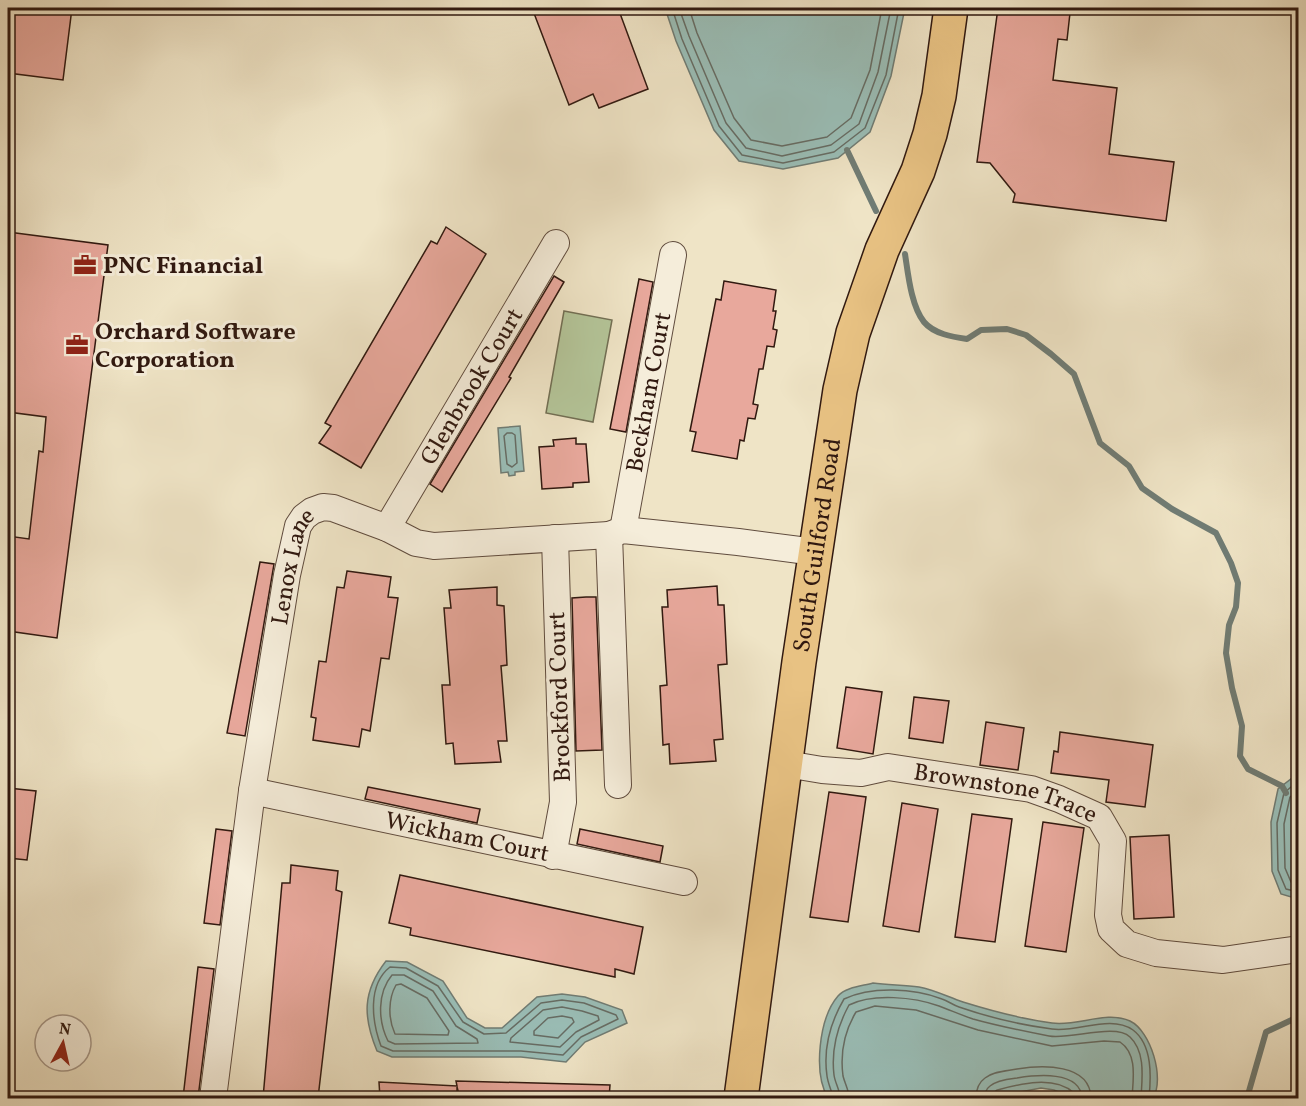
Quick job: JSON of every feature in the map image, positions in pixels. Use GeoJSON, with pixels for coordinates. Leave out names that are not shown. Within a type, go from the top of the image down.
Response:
{"type":"FeatureCollection","features":[{"type":"Feature","properties":{"kind":"main road","name":"South Guilford Road"},"geometry":{"type":"LineString","coordinates":[[741,1098],[815,552],[840,390],[853,333],[882,250],[918,171],[930,134],[939,96],[951,8]]}},
{"type":"Feature","properties":{"kind":"street","name":"Glenbrook Court"},"geometry":{"type":"LineString","coordinates":[[387,528],[556,243]]}},
{"type":"Feature","properties":{"kind":"street","name":"Beckham Court"},"geometry":{"type":"LineString","coordinates":[[616,533],[674,255]]}},
{"type":"Feature","properties":{"kind":"street","name":"Lenox Lane"},"geometry":{"type":"LineString","coordinates":[[213,1098],[252,791],[287,575],[298,526],[304,517],[323,507],[343,510],[416,543],[434,546],[616,533],[738,542],[815,552]]}},
{"type":"Feature","properties":{"kind":"street"},"geometry":{"type":"LineString","coordinates":[[616,533],[618,785]]}},
{"type":"Feature","properties":{"kind":"street","name":"Brockford Court"},"geometry":{"type":"LineString","coordinates":[[553,856],[563,802],[555,538]]}},
{"type":"Feature","properties":{"kind":"street","name":"Brownstone Trace"},"geometry":{"type":"LineString","coordinates":[[786,764],[861,773],[888,768],[1031,789],[1059,799],[1099,817],[1113,841],[1108,915],[1111,929],[1128,944],[1156,952],[1223,960],[1292,950]]}},
{"type":"Feature","properties":{"kind":"street","name":"Wickham Court"},"geometry":{"type":"LineString","coordinates":[[252,791],[684,882]]}},
{"type":"Feature","properties":{"kind":"green space"},"geometry":{"type":"Polygon","coordinates":[[[564,311],[612,320],[593,422],[546,413],[564,311]]]}},
{"type":"Feature","properties":{"kind":"water"},"geometry":{"type":"Polygon","coordinates":[[[665,8],[905,8],[891,76],[870,132],[838,158],[783,169],[739,161],[714,130],[676,41],[665,8]]]}},
{"type":"Feature","properties":{"kind":"water"},"geometry":{"type":"Polygon","coordinates":[[[520,426],[524,471],[515,472],[515,475],[509,476],[508,472],[501,473],[498,428],[520,426]]]}},
{"type":"Feature","properties":{"kind":"water"},"geometry":{"type":"Polygon","coordinates":[[[1298,775],[1298,899],[1281,894],[1272,871],[1271,822],[1278,789],[1298,775]]]}},
{"type":"Feature","properties":{"kind":"water"},"geometry":{"type":"Polygon","coordinates":[[[386,961],[407,962],[443,981],[467,1018],[485,1028],[502,1028],[537,997],[562,994],[585,997],[622,1010],[627,1023],[585,1042],[566,1062],[521,1057],[392,1057],[377,1051],[367,1016],[372,983],[386,961]]]}},
{"type":"Feature","properties":{"kind":"water"},"geometry":{"type":"Polygon","coordinates":[[[873,983],[925,988],[996,1012],[1052,1023],[1062,1024],[1111,1017],[1130,1021],[1138,1026],[1154,1056],[1157,1079],[1153,1098],[1072,1098],[1054,1090],[1041,1088],[988,1098],[828,1098],[823,1087],[820,1061],[820,1046],[826,1018],[831,1006],[841,993],[873,983]]]}},
{"type":"Feature","properties":{"kind":"building"},"geometry":{"type":"Polygon","coordinates":[[[15,8],[72,8],[63,80],[8,73],[8,13],[14,14],[15,8]]]}},
{"type":"Feature","properties":{"kind":"building"},"geometry":{"type":"Polygon","coordinates":[[[532,8],[618,8],[648,89],[599,108],[593,94],[569,105],[532,8]]]}},
{"type":"Feature","properties":{"kind":"building"},"geometry":{"type":"Polygon","coordinates":[[[998,8],[1063,8],[1062,12],[1070,13],[1067,40],[1058,39],[1053,80],[1117,88],[1109,154],[1174,162],[1166,221],[1013,202],[1015,194],[990,163],[977,162],[998,8]]]}},
{"type":"Feature","properties":{"kind":"building"},"geometry":{"type":"Polygon","coordinates":[[[446,227],[486,254],[361,468],[319,443],[331,426],[325,423],[431,241],[437,244],[446,227]]]}},
{"type":"Feature","properties":{"kind":"building"},"geometry":{"type":"Polygon","coordinates":[[[8,232],[108,245],[57,638],[8,631],[8,536],[29,539],[39,451],[43,452],[46,417],[8,412],[8,232]]]}},
{"type":"Feature","properties":{"kind":"building"},"geometry":{"type":"Polygon","coordinates":[[[554,276],[564,282],[509,377],[511,378],[442,492],[430,484],[554,276]]]}},
{"type":"Feature","properties":{"kind":"building"},"geometry":{"type":"Polygon","coordinates":[[[639,279],[653,282],[626,432],[610,429],[639,279]]]}},
{"type":"Feature","properties":{"kind":"building"},"geometry":{"type":"Polygon","coordinates":[[[724,281],[776,290],[773,329],[777,330],[774,347],[767,346],[763,369],[759,369],[753,404],[758,405],[755,419],[748,418],[744,441],[740,440],[737,459],[692,451],[696,432],[690,431],[716,299],[721,300],[724,281]]]}},
{"type":"Feature","properties":{"kind":"building"},"geometry":{"type":"Polygon","coordinates":[[[576,438],[576,444],[586,444],[589,482],[573,483],[573,487],[542,489],[539,447],[554,446],[553,440],[576,438]]]}},
{"type":"Feature","properties":{"kind":"building"},"geometry":{"type":"Polygon","coordinates":[[[260,562],[274,564],[245,736],[227,733],[260,562]]]}},
{"type":"Feature","properties":{"kind":"building"},"geometry":{"type":"Polygon","coordinates":[[[347,571],[391,577],[388,597],[398,598],[389,659],[381,658],[370,731],[362,729],[359,747],[313,740],[316,718],[311,717],[319,661],[326,662],[337,587],[344,588],[347,571]]]}},
{"type":"Feature","properties":{"kind":"building"},"geometry":{"type":"Polygon","coordinates":[[[717,586],[718,605],[724,605],[727,664],[718,665],[723,739],[714,740],[716,761],[670,764],[669,744],[663,745],[660,686],[667,685],[662,607],[668,607],[667,590],[717,586]]]}},
{"type":"Feature","properties":{"kind":"building"},"geometry":{"type":"Polygon","coordinates":[[[497,587],[497,605],[504,606],[507,665],[501,666],[507,741],[498,741],[501,762],[455,764],[453,743],[446,744],[442,685],[450,685],[444,608],[451,608],[449,590],[497,587]]]}},
{"type":"Feature","properties":{"kind":"building"},"geometry":{"type":"Polygon","coordinates":[[[596,597],[602,750],[576,751],[572,598],[596,597]]]}},
{"type":"Feature","properties":{"kind":"building"},"geometry":{"type":"Polygon","coordinates":[[[846,687],[882,692],[873,754],[837,748],[846,687]]]}},
{"type":"Feature","properties":{"kind":"building"},"geometry":{"type":"Polygon","coordinates":[[[914,697],[949,701],[943,743],[909,738],[914,697]]]}},
{"type":"Feature","properties":{"kind":"building"},"geometry":{"type":"Polygon","coordinates":[[[986,722],[1024,728],[1018,770],[980,765],[986,722]]]}},
{"type":"Feature","properties":{"kind":"building"},"geometry":{"type":"Polygon","coordinates":[[[1060,732],[1153,745],[1145,807],[1106,802],[1109,780],[1051,773],[1054,751],[1058,752],[1060,732]]]}},
{"type":"Feature","properties":{"kind":"building"},"geometry":{"type":"Polygon","coordinates":[[[368,787],[480,809],[477,823],[365,799],[368,787]]]}},
{"type":"Feature","properties":{"kind":"building"},"geometry":{"type":"Polygon","coordinates":[[[8,788],[36,791],[27,860],[8,858],[8,788]]]}},
{"type":"Feature","properties":{"kind":"building"},"geometry":{"type":"Polygon","coordinates":[[[829,792],[866,797],[848,922],[810,917],[829,792]]]}},
{"type":"Feature","properties":{"kind":"building"},"geometry":{"type":"Polygon","coordinates":[[[902,803],[938,809],[919,932],[883,926],[902,803]]]}},
{"type":"Feature","properties":{"kind":"building"},"geometry":{"type":"Polygon","coordinates":[[[972,814],[1012,819],[995,942],[955,937],[972,814]]]}},
{"type":"Feature","properties":{"kind":"building"},"geometry":{"type":"Polygon","coordinates":[[[1043,822],[1084,828],[1066,952],[1025,946],[1043,822]]]}},
{"type":"Feature","properties":{"kind":"building"},"geometry":{"type":"Polygon","coordinates":[[[216,829],[232,831],[220,925],[204,923],[216,829]]]}},
{"type":"Feature","properties":{"kind":"building"},"geometry":{"type":"Polygon","coordinates":[[[580,829],[663,846],[660,862],[577,844],[580,829]]]}},
{"type":"Feature","properties":{"kind":"building"},"geometry":{"type":"Polygon","coordinates":[[[1169,835],[1174,917],[1134,919],[1130,837],[1169,835]]]}},
{"type":"Feature","properties":{"kind":"building"},"geometry":{"type":"Polygon","coordinates":[[[291,865],[338,871],[336,890],[342,892],[318,1098],[263,1098],[282,883],[290,883],[291,865]]]}},
{"type":"Feature","properties":{"kind":"building"},"geometry":{"type":"Polygon","coordinates":[[[400,875],[643,927],[634,974],[615,969],[615,977],[410,935],[411,928],[389,923],[400,875]]]}},
{"type":"Feature","properties":{"kind":"building"},"geometry":{"type":"Polygon","coordinates":[[[198,967],[214,969],[198,1098],[183,1098],[198,967]]]}},
{"type":"Feature","properties":{"kind":"building"},"geometry":{"type":"Polygon","coordinates":[[[456,1081],[610,1085],[609,1098],[460,1098],[457,1087],[457,1098],[380,1098],[379,1082],[457,1086],[456,1081]]]}},
{"type":"Feature","properties":{"kind":"waterway"},"geometry":{"type":"LineString","coordinates":[[847,150],[876,211]]}},
{"type":"Feature","properties":{"kind":"waterway"},"geometry":{"type":"LineString","coordinates":[[905,254],[913,298],[920,315],[928,326],[944,334],[967,339],[981,330],[1007,329],[1026,335],[1074,374],[1100,443],[1129,466],[1142,488],[1172,509],[1216,533],[1238,583],[1236,607],[1229,625],[1226,653],[1242,726],[1240,756],[1248,769],[1282,786],[1286,793]]}},
{"type":"Feature","properties":{"kind":"waterway"},"geometry":{"type":"LineString","coordinates":[[1247,1098],[1266,1032],[1298,1017]]}},
{"type":"Feature","properties":{"kind":"place","name":"PNC Financial"},"geometry":{"type":"Point","coordinates":[85,265]}},
{"type":"Feature","properties":{"kind":"place","name":"Orchard Software Corporation"},"geometry":{"type":"Point","coordinates":[77,345]}}]}
